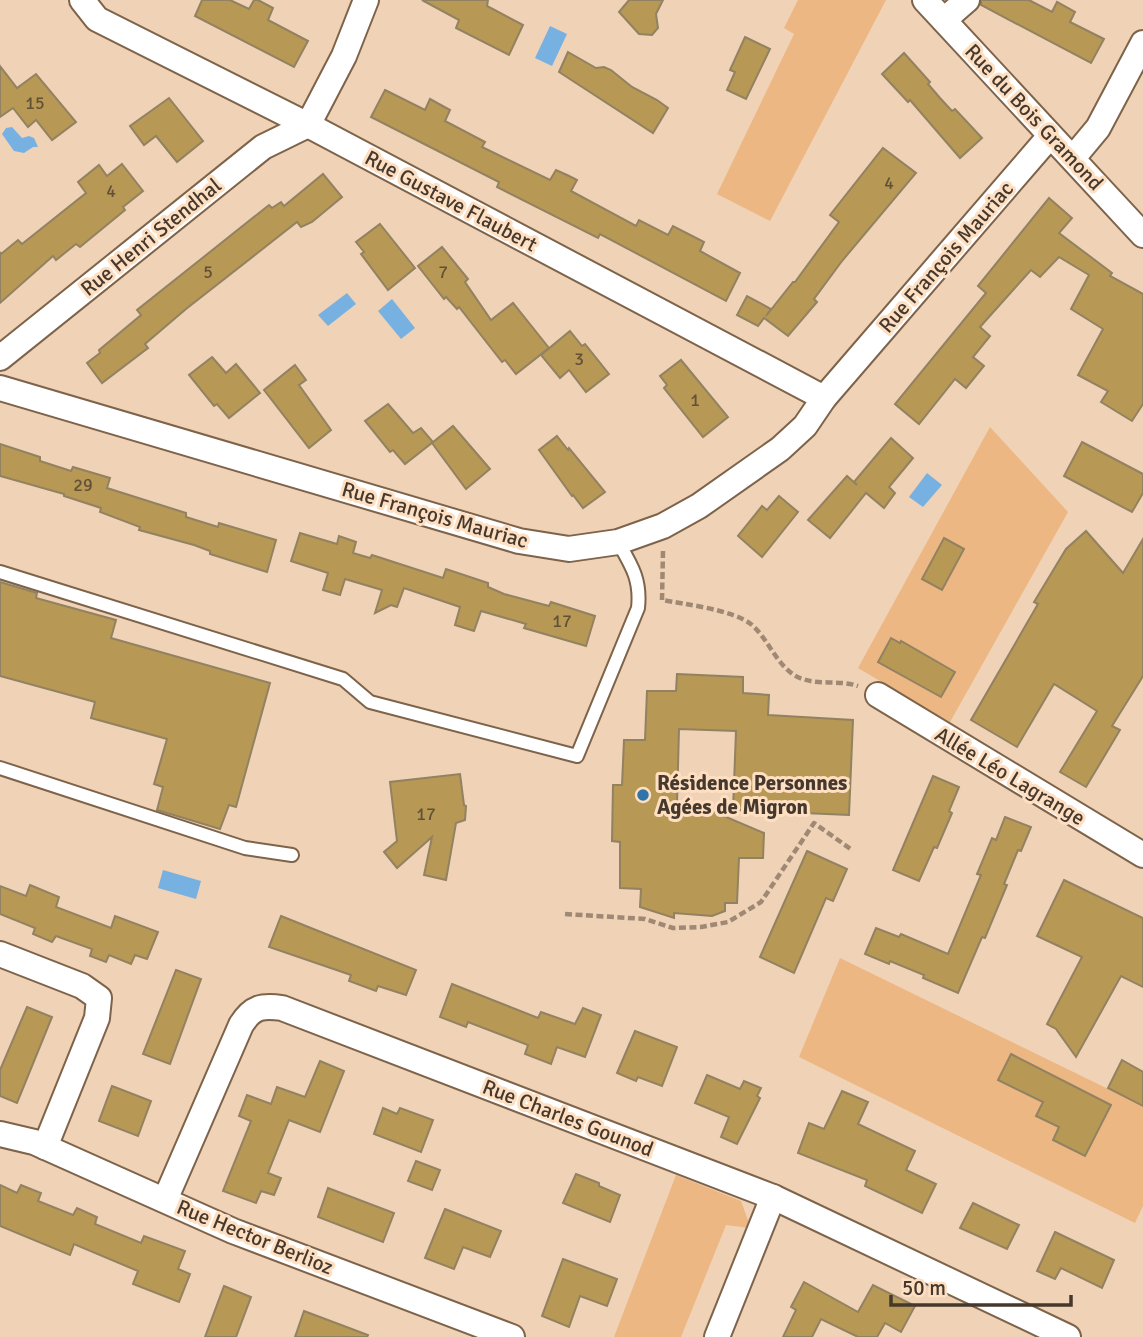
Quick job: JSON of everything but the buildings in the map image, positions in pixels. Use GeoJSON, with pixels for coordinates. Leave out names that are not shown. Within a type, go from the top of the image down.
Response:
{"type":"FeatureCollection","features":[{"type":"Feature","properties":{"kind":"street","name":"Rue Gustave Flaubert"},"geometry":{"type":"LineString","coordinates":[[82,0],[97,19],[308,125],[824,398]]}},
{"type":"Feature","properties":{"kind":"street"},"geometry":{"type":"LineString","coordinates":[[308,125],[344,56],[366,0]]}},
{"type":"Feature","properties":{"kind":"street","name":"Rue du Bois Gramond"},"geometry":{"type":"LineString","coordinates":[[925,0],[1143,234]]}},
{"type":"Feature","properties":{"kind":"street"},"geometry":{"type":"LineString","coordinates":[[944,20],[967,0]]}},
{"type":"Feature","properties":{"kind":"street"},"geometry":{"type":"LineString","coordinates":[[1073,159],[1098,128],[1143,43]]}},
{"type":"Feature","properties":{"kind":"street","name":"Rue Henri Stendhal"},"geometry":{"type":"LineString","coordinates":[[0,358],[262,147],[308,125]]}},
{"type":"Feature","properties":{"kind":"street","name":"Rue François Mauriac"},"geometry":{"type":"LineString","coordinates":[[0,388],[519,541],[569,548],[618,542],[663,526],[699,506],[779,449],[805,426],[824,398],[1050,135]]}},
{"type":"Feature","properties":{"kind":"street","name":"Allée Léo Lagrange"},"geometry":{"type":"LineString","coordinates":[[878,695],[1143,855]]}},
{"type":"Feature","properties":{"kind":"street"},"geometry":{"type":"LineString","coordinates":[[0,954],[82,986],[99,998],[97,1018],[45,1147]]}},
{"type":"Feature","properties":{"kind":"street","name":"Rue Charles Gounod"},"geometry":{"type":"LineString","coordinates":[[165,1200],[241,1025],[248,1013],[258,1007],[268,1006],[295,1013],[773,1197],[1068,1337]]}},
{"type":"Feature","properties":{"kind":"street","name":"Rue Hector Berlioz"},"geometry":{"type":"LineString","coordinates":[[0,1134],[45,1147],[233,1231],[512,1337]]}},
{"type":"Feature","properties":{"kind":"street"},"geometry":{"type":"LineString","coordinates":[[717,1337],[773,1197]]}},
{"type":"Feature","properties":{"kind":"lane"},"geometry":{"type":"LineString","coordinates":[[0,572],[343,679],[370,702],[577,756],[638,608],[640,589],[633,568],[618,542]]}},
{"type":"Feature","properties":{"kind":"lane"},"geometry":{"type":"LineString","coordinates":[[0,768],[244,848],[292,855]]}},
{"type":"Feature","properties":{"kind":"path"},"geometry":{"type":"LineString","coordinates":[[663,526],[662,600],[717,610],[751,623],[774,656],[795,676],[827,684],[854,685],[878,695]]}},
{"type":"Feature","properties":{"kind":"path"},"geometry":{"type":"LineString","coordinates":[[565,914],[645,919],[673,928],[728,922],[761,901],[814,823],[852,850]]}},
{"type":"Feature","properties":{"kind":"shaded area"},"geometry":{"type":"Polygon","coordinates":[[[798,0],[886,0],[770,221],[717,194],[794,34],[784,28],[798,0]]]}},
{"type":"Feature","properties":{"kind":"shaded area"},"geometry":{"type":"Polygon","coordinates":[[[990,427],[1068,512],[950,722],[858,668],[990,427]]]}},
{"type":"Feature","properties":{"kind":"shaded area"},"geometry":{"type":"Polygon","coordinates":[[[840,958],[1143,1106],[1143,1206],[1135,1223],[799,1057],[840,958]]]}},
{"type":"Feature","properties":{"kind":"shaded area"},"geometry":{"type":"Polygon","coordinates":[[[676,1175],[741,1201],[749,1228],[726,1225],[681,1337],[614,1337],[676,1175]]]}},
{"type":"Feature","properties":{"kind":"water"},"geometry":{"type":"Polygon","coordinates":[[[550,26],[567,34],[552,66],[535,58],[550,26]]]}},
{"type":"Feature","properties":{"kind":"water"},"geometry":{"type":"Polygon","coordinates":[[[12,127],[22,138],[34,138],[38,147],[24,153],[14,151],[2,134],[6,128],[12,127]]]}},
{"type":"Feature","properties":{"kind":"water"},"geometry":{"type":"Polygon","coordinates":[[[347,293],[356,304],[328,326],[318,315],[347,293]]]}},
{"type":"Feature","properties":{"kind":"water"},"geometry":{"type":"Polygon","coordinates":[[[392,299],[415,328],[401,339],[378,311],[392,299]]]}},
{"type":"Feature","properties":{"kind":"water"},"geometry":{"type":"Polygon","coordinates":[[[927,473],[942,485],[923,507],[909,497],[927,473]]]}},
{"type":"Feature","properties":{"kind":"water"},"geometry":{"type":"Polygon","coordinates":[[[163,870],[201,881],[196,899],[158,888],[163,870]]]}},
{"type":"Feature","properties":{"kind":"place","name":"Résidence Personnes Agées de Migron"},"geometry":{"type":"Point","coordinates":[643,795]}}]}
